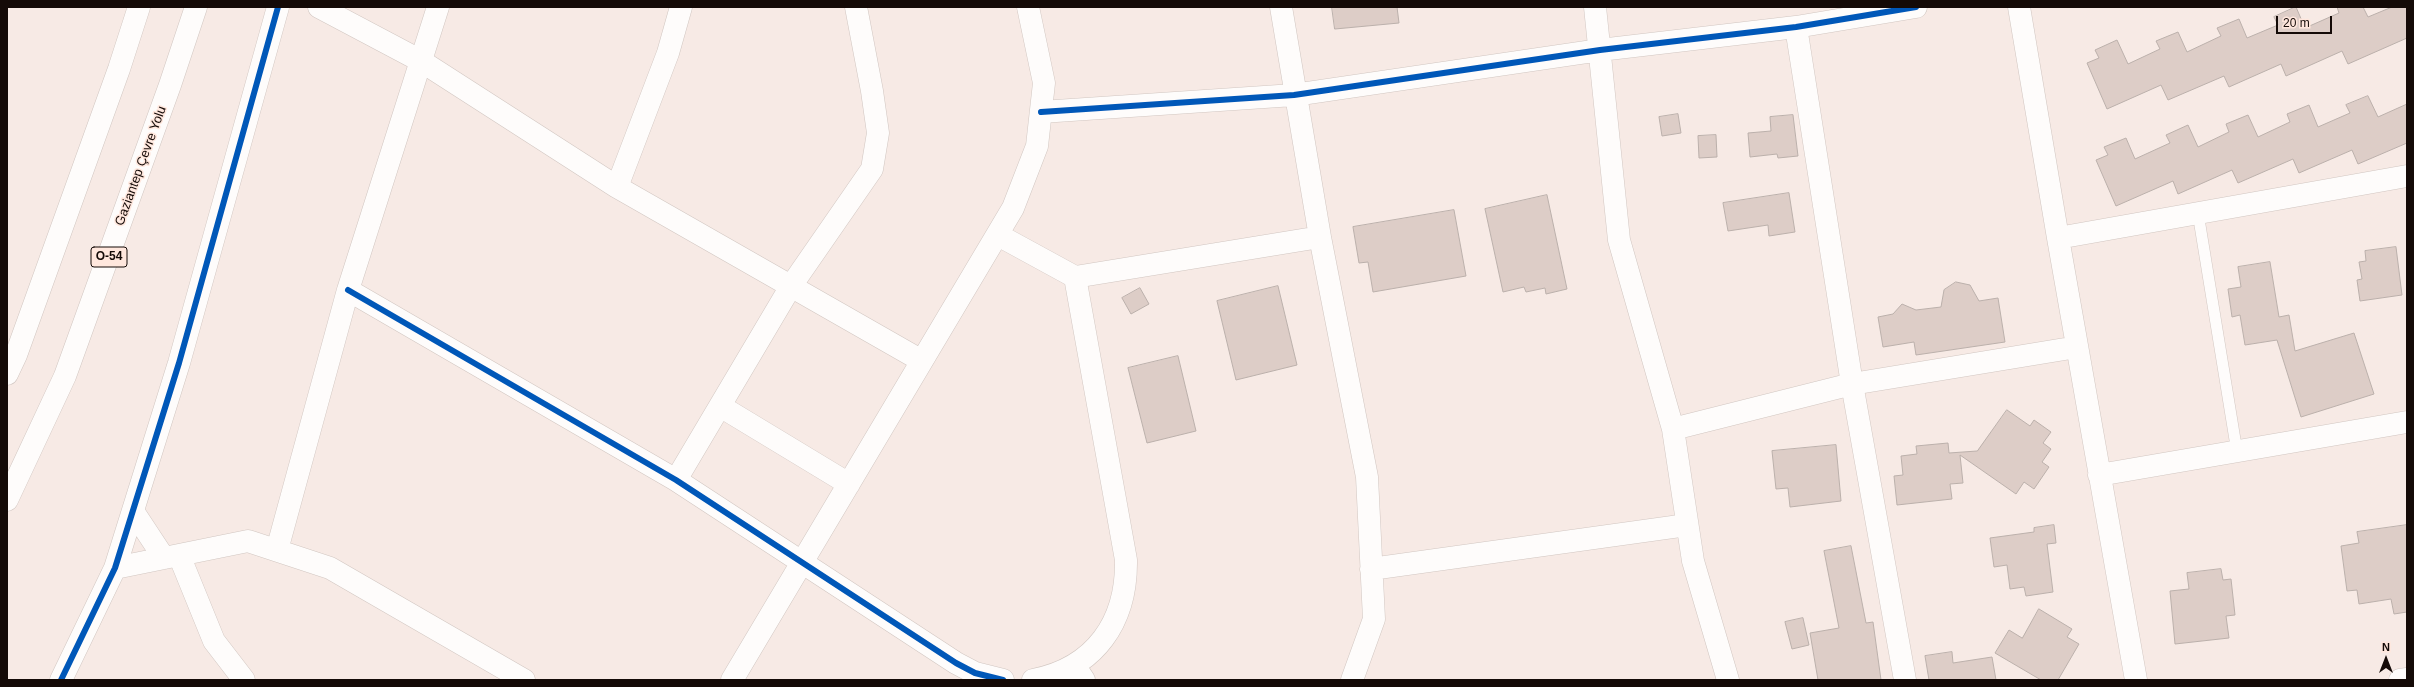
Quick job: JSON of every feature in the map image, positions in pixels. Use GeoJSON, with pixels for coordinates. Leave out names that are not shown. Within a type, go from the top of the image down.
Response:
{"type":"FeatureCollection","features":[{"type":"Feature","properties":{"kind":"main road"},"geometry":{"type":"LineString","coordinates":[[7,374],[18,348],[114,83],[139,7]]}},
{"type":"Feature","properties":{"kind":"main road","name":"Gaziantep Çevre Yolu"},"geometry":{"type":"LineString","coordinates":[[7,500],[65,376],[170,85],[196,7]]}},
{"type":"Feature","properties":{"kind":"main road"},"geometry":{"type":"LineString","coordinates":[[61,680],[114,568],[179,363],[278,7]]}},
{"type":"Feature","properties":{"kind":"main road"},"geometry":{"type":"LineString","coordinates":[[320,7],[421,61],[617,187],[922,361]]}},
{"type":"Feature","properties":{"kind":"main road"},"geometry":{"type":"LineString","coordinates":[[277,550],[348,290],[438,7]]}},
{"type":"Feature","properties":{"kind":"main road"},"geometry":{"type":"LineString","coordinates":[[617,187],[668,53],[681,7]]}},
{"type":"Feature","properties":{"kind":"main road"},"geometry":{"type":"LineString","coordinates":[[676,480],[791,286],[872,169],[878,133],[872,91],[856,7]]}},
{"type":"Feature","properties":{"kind":"main road"},"geometry":{"type":"LineString","coordinates":[[732,680],[1013,208],[1037,146],[1044,84],[1028,7]]}},
{"type":"Feature","properties":{"kind":"main road"},"geometry":{"type":"LineString","coordinates":[[1281,7],[1294,95],[1367,477],[1374,619],[1352,680]]}},
{"type":"Feature","properties":{"kind":"main road"},"geometry":{"type":"LineString","coordinates":[[1595,7],[1620,240],[1673,429],[1693,561],[1728,680]]}},
{"type":"Feature","properties":{"kind":"main road"},"geometry":{"type":"LineString","coordinates":[[1041,112],[1294,95],[1600,50],[1796,27],[1916,7]]}},
{"type":"Feature","properties":{"kind":"main road"},"geometry":{"type":"LineString","coordinates":[[2020,7],[2058,238],[2136,680]]}},
{"type":"Feature","properties":{"kind":"main road"},"geometry":{"type":"LineString","coordinates":[[1796,27],[1852,384],[1905,680]]}},
{"type":"Feature","properties":{"kind":"main road"},"geometry":{"type":"LineString","coordinates":[[2058,238],[2407,176]]}},
{"type":"Feature","properties":{"kind":"main road"},"geometry":{"type":"LineString","coordinates":[[998,235],[1075,277],[1320,237]]}},
{"type":"Feature","properties":{"kind":"main road"},"geometry":{"type":"LineString","coordinates":[[1033,680],[1054,675],[1079,673],[1089,655],[1105,637],[1116,620],[1122,601],[1126,579],[1126,560],[1075,277]]}},
{"type":"Feature","properties":{"kind":"main road"},"geometry":{"type":"LineString","coordinates":[[348,290],[676,480],[803,561],[956,663],[975,673],[1002,680]]}},
{"type":"Feature","properties":{"kind":"main road"},"geometry":{"type":"LineString","coordinates":[[1673,429],[1852,384],[2077,347]]}},
{"type":"Feature","properties":{"kind":"main road"},"geometry":{"type":"LineString","coordinates":[[720,406],[849,484]]}},
{"type":"Feature","properties":{"kind":"main road"},"geometry":{"type":"LineString","coordinates":[[2099,475],[2407,422]]}},
{"type":"Feature","properties":{"kind":"main road"},"geometry":{"type":"LineString","coordinates":[[132,511],[171,556],[214,641],[244,680]]}},
{"type":"Feature","properties":{"kind":"main road"},"geometry":{"type":"LineString","coordinates":[[1371,569],[1687,525]]}},
{"type":"Feature","properties":{"kind":"main road"},"geometry":{"type":"LineString","coordinates":[[114,568],[248,540],[330,568],[524,680]]}},
{"type":"Feature","properties":{"kind":"main road"},"geometry":{"type":"LineString","coordinates":[[2400,680],[2407,679]]}},
{"type":"Feature","properties":{"kind":"lane"},"geometry":{"type":"LineString","coordinates":[[2198,213],[2237,452]]}},
{"type":"Feature","properties":{"kind":"building"},"geometry":{"type":"Polygon","coordinates":[[[1332,7],[1397,7],[1399,23],[1335,29],[1332,7]]]}},
{"type":"Feature","properties":{"kind":"building"},"geometry":{"type":"Polygon","coordinates":[[[2296,7],[2305,28],[2339,13],[2337,7],[2363,7],[2368,17],[2392,7],[2407,7],[2407,38],[2348,64],[2342,51],[2286,76],[2281,64],[2229,87],[2224,76],[2168,100],[2161,85],[2107,109],[2087,63],[2099,58],[2095,50],[2117,40],[2128,64],[2160,49],[2156,41],[2178,32],[2187,52],[2221,36],[2217,28],[2239,19],[2247,38],[2278,25],[2274,17],[2296,7]]]}},
{"type":"Feature","properties":{"kind":"building"},"geometry":{"type":"Polygon","coordinates":[[[2368,96],[2378,117],[2407,104],[2407,143],[2358,164],[2352,150],[2299,173],[2293,159],[2238,183],[2232,170],[2178,194],[2173,181],[2116,206],[2096,160],[2108,155],[2104,147],[2126,138],[2135,159],[2170,143],[2166,135],[2188,125],[2198,147],[2229,132],[2226,124],[2248,115],[2258,137],[2290,122],[2287,114],[2309,105],[2318,127],[2350,113],[2346,105],[2368,96]]]}},
{"type":"Feature","properties":{"kind":"building"},"geometry":{"type":"Polygon","coordinates":[[[1678,114],[1681,133],[1662,136],[1659,117],[1678,114]]]}},
{"type":"Feature","properties":{"kind":"building"},"geometry":{"type":"Polygon","coordinates":[[[1793,115],[1798,156],[1778,158],[1777,154],[1750,157],[1748,133],[1771,131],[1770,117],[1793,115]]]}},
{"type":"Feature","properties":{"kind":"building"},"geometry":{"type":"Polygon","coordinates":[[[1716,135],[1717,157],[1699,158],[1698,136],[1716,135]]]}},
{"type":"Feature","properties":{"kind":"building"},"geometry":{"type":"Polygon","coordinates":[[[1789,193],[1795,232],[1769,236],[1768,225],[1728,231],[1723,203],[1789,193]]]}},
{"type":"Feature","properties":{"kind":"building"},"geometry":{"type":"Polygon","coordinates":[[[1547,195],[1567,289],[1546,294],[1545,288],[1526,292],[1524,287],[1503,292],[1485,209],[1547,195]]]}},
{"type":"Feature","properties":{"kind":"building"},"geometry":{"type":"Polygon","coordinates":[[[1454,210],[1466,276],[1373,292],[1368,262],[1359,263],[1353,227],[1454,210]]]}},
{"type":"Feature","properties":{"kind":"building"},"geometry":{"type":"Polygon","coordinates":[[[2396,247],[2402,295],[2360,301],[2357,280],[2362,279],[2359,262],[2366,261],[2365,251],[2396,247]]]}},
{"type":"Feature","properties":{"kind":"building"},"geometry":{"type":"Polygon","coordinates":[[[2270,262],[2279,317],[2289,315],[2295,351],[2354,333],[2374,394],[2301,417],[2277,340],[2245,345],[2240,315],[2232,317],[2228,289],[2241,287],[2238,267],[2270,262]]]}},
{"type":"Feature","properties":{"kind":"building"},"geometry":{"type":"Polygon","coordinates":[[[1956,282],[1970,285],[1979,301],[1998,298],[2005,342],[1916,355],[1914,342],[1883,347],[1878,317],[1893,314],[1902,304],[1916,310],[1941,307],[1944,290],[1956,282]]]}},
{"type":"Feature","properties":{"kind":"building"},"geometry":{"type":"Polygon","coordinates":[[[1278,286],[1297,365],[1236,380],[1217,301],[1278,286]]]}},
{"type":"Feature","properties":{"kind":"building"},"geometry":{"type":"Polygon","coordinates":[[[1140,288],[1149,304],[1131,314],[1122,298],[1140,288]]]}},
{"type":"Feature","properties":{"kind":"building"},"geometry":{"type":"Polygon","coordinates":[[[1178,356],[1196,431],[1147,443],[1128,368],[1178,356]]]}},
{"type":"Feature","properties":{"kind":"building"},"geometry":{"type":"Polygon","coordinates":[[[2007,410],[2030,426],[2034,420],[2051,432],[2043,443],[2051,449],[2042,462],[2049,467],[2034,489],[2024,482],[2016,494],[1960,455],[1963,483],[1950,484],[1952,499],[1897,505],[1894,476],[1903,475],[1901,456],[1917,454],[1916,446],[1948,443],[1949,453],[1977,451],[2007,410]]]}},
{"type":"Feature","properties":{"kind":"building"},"geometry":{"type":"Polygon","coordinates":[[[1836,445],[1841,501],[1790,507],[1788,488],[1776,489],[1772,451],[1836,445]]]}},
{"type":"Feature","properties":{"kind":"building"},"geometry":{"type":"Polygon","coordinates":[[[2054,525],[2056,543],[2047,544],[2053,592],[2026,596],[2024,587],[2010,589],[2007,565],[1994,567],[1990,538],[2034,532],[2034,528],[2054,525]]]}},
{"type":"Feature","properties":{"kind":"building"},"geometry":{"type":"Polygon","coordinates":[[[2407,525],[2407,612],[2394,614],[2391,599],[2359,604],[2357,590],[2347,591],[2341,546],[2359,543],[2357,532],[2407,525]]]}},
{"type":"Feature","properties":{"kind":"building"},"geometry":{"type":"Polygon","coordinates":[[[1851,546],[1866,623],[1873,622],[1881,680],[1818,680],[1810,633],[1839,628],[1824,551],[1851,546]]]}},
{"type":"Feature","properties":{"kind":"building"},"geometry":{"type":"Polygon","coordinates":[[[2221,569],[2223,580],[2231,579],[2235,615],[2226,616],[2229,638],[2175,644],[2170,591],[2189,589],[2187,573],[2221,569]]]}},
{"type":"Feature","properties":{"kind":"building"},"geometry":{"type":"Polygon","coordinates":[[[2039,609],[2072,629],[2067,637],[2079,644],[2058,680],[2041,680],[1995,653],[2009,630],[2022,638],[2039,609]]]}},
{"type":"Feature","properties":{"kind":"building"},"geometry":{"type":"Polygon","coordinates":[[[1803,618],[1809,645],[1792,649],[1785,622],[1803,618]]]}},
{"type":"Feature","properties":{"kind":"building"},"geometry":{"type":"Polygon","coordinates":[[[1952,652],[1953,663],[1992,657],[1996,680],[1929,680],[1925,656],[1952,652]]]}},
{"type":"Feature","properties":{"kind":"cycle path"},"geometry":{"type":"LineString","coordinates":[[61,680],[115,568],[179,363],[278,7]]}},
{"type":"Feature","properties":{"kind":"cycle path"},"geometry":{"type":"LineString","coordinates":[[1041,112],[1294,95],[1600,50],[1796,27],[1916,7]]}},
{"type":"Feature","properties":{"kind":"cycle path"},"geometry":{"type":"LineString","coordinates":[[348,290],[676,480],[956,663],[975,673],[1003,680]]}}]}
